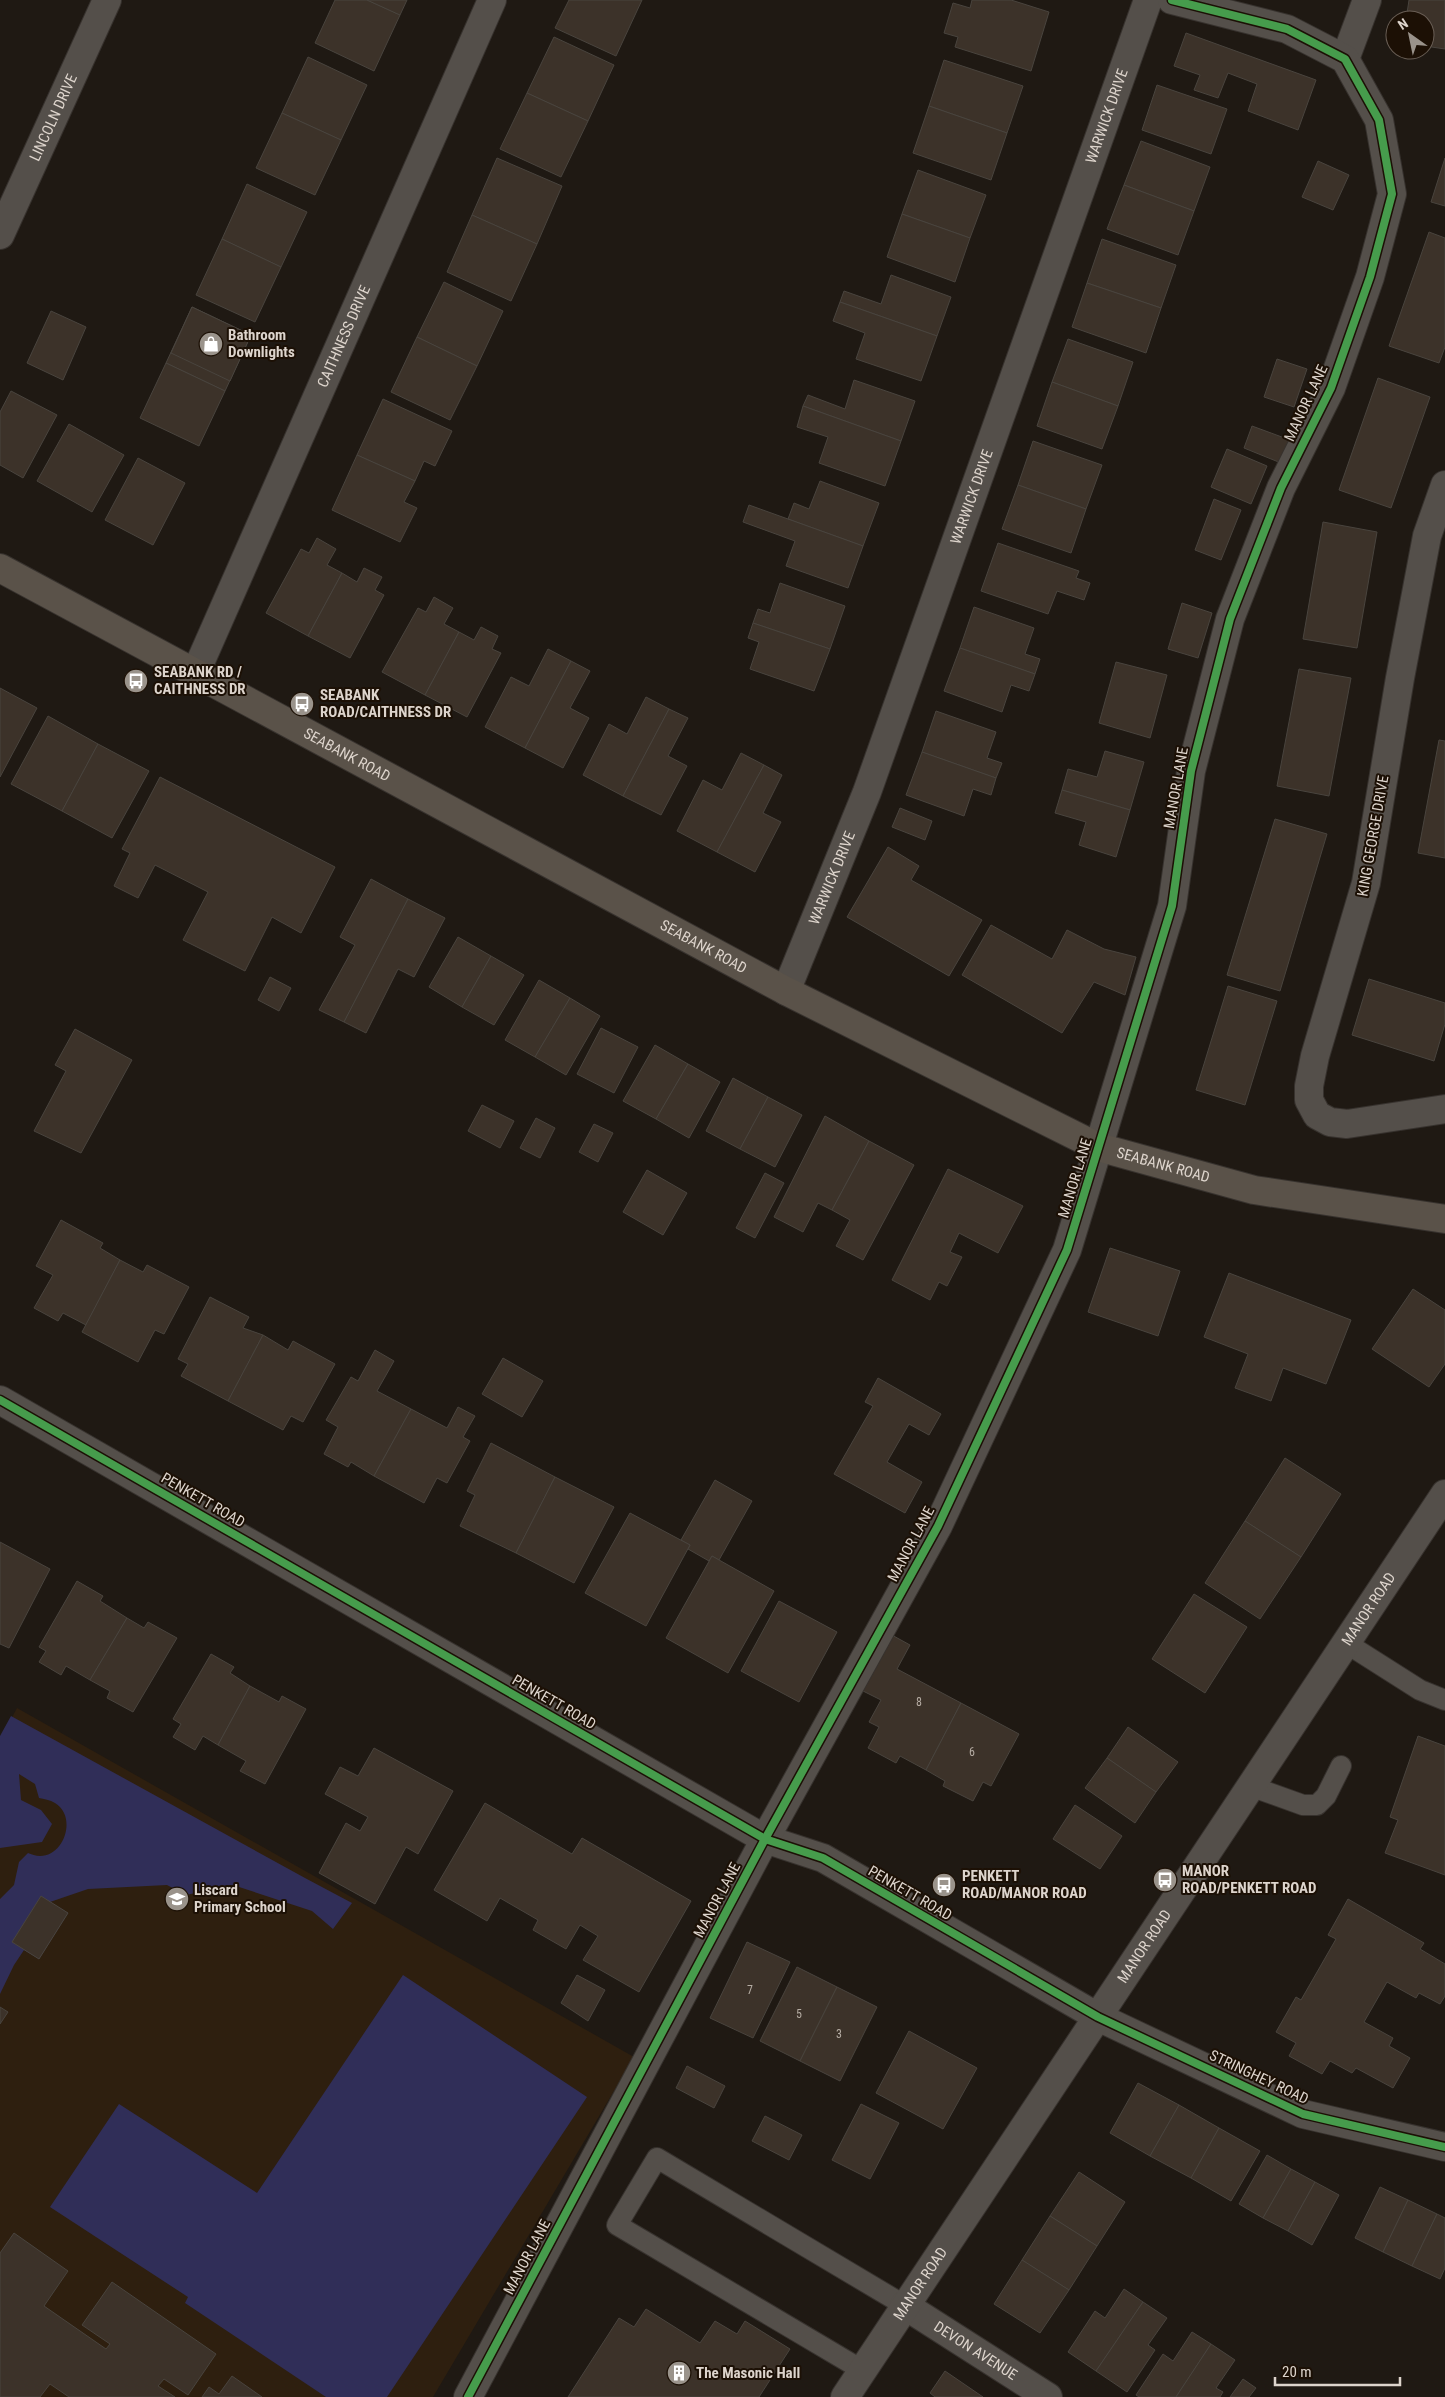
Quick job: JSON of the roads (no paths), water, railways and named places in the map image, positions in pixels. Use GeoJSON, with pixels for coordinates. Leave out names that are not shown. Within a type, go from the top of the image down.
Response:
{"type":"FeatureCollection","features":[{"type":"Feature","properties":{"kind":"main road","name":"SEABANK ROAD"},"geometry":{"type":"LineString","coordinates":[[0,568],[786,992],[1098,1147],[1254,1190],[1445,1219]]}},
{"type":"Feature","properties":{"kind":"street","name":"LINCOLN DRIVE"},"geometry":{"type":"LineString","coordinates":[[0,235],[107,0]]}},
{"type":"Feature","properties":{"kind":"street","name":"CAITHNESS DRIVE"},"geometry":{"type":"LineString","coordinates":[[196,674],[492,0]]}},
{"type":"Feature","properties":{"kind":"street","name":"WARWICK DRIVE"},"geometry":{"type":"LineString","coordinates":[[786,992],[867,792],[1148,0]]}},
{"type":"Feature","properties":{"kind":"street"},"geometry":{"type":"LineString","coordinates":[[1172,0],[1287,29],[1345,59],[1366,0]]}},
{"type":"Feature","properties":{"kind":"street","name":"MANOR LANE"},"geometry":{"type":"LineString","coordinates":[[468,2397],[765,1839],[938,1526],[1067,1250],[1172,906],[1191,771],[1230,618],[1281,488],[1331,388],[1370,277],[1392,194],[1379,120],[1345,59]]}},
{"type":"Feature","properties":{"kind":"street","name":"KING GEORGE DRIVE"},"geometry":{"type":"LineString","coordinates":[[1445,485],[1436,538],[1400,678],[1366,883],[1315,1056],[1309,1086],[1309,1100],[1317,1115],[1330,1122],[1347,1124],[1445,1110]]}},
{"type":"Feature","properties":{"kind":"street","name":"PENKETT ROAD"},"geometry":{"type":"LineString","coordinates":[[0,1400],[765,1839],[824,1858],[1098,2018]]}},
{"type":"Feature","properties":{"kind":"street","name":"MANOR ROAD"},"geometry":{"type":"LineString","coordinates":[[844,2397],[1445,1494]]}},
{"type":"Feature","properties":{"kind":"street","name":"STRINGHEY ROAD"},"geometry":{"type":"LineString","coordinates":[[1098,2018],[1302,2114],[1445,2147]]}},
{"type":"Feature","properties":{"kind":"street","name":"DEVON AVENUE"},"geometry":{"type":"LineString","coordinates":[[904,2305],[1048,2397]]}},
{"type":"Feature","properties":{"kind":"lane"},"geometry":{"type":"LineString","coordinates":[[1346,1643],[1420,1690],[1445,1700]]}},
{"type":"Feature","properties":{"kind":"lane"},"geometry":{"type":"LineString","coordinates":[[1250,1786],[1303,1805],[1317,1805],[1326,1796],[1341,1766]]}},
{"type":"Feature","properties":{"kind":"lane"},"geometry":{"type":"LineString","coordinates":[[862,2370],[617,2225],[657,2158],[904,2305]]}},
{"type":"Feature","properties":{"kind":"place","name":"Bathroom Downlights"},"geometry":{"type":"Point","coordinates":[211,344]}},
{"type":"Feature","properties":{"kind":"place","name":"SEABANK RD / CAITHNESS DR"},"geometry":{"type":"Point","coordinates":[136,681]}},
{"type":"Feature","properties":{"kind":"place","name":"SEABANK ROAD/CAITHNESS DR"},"geometry":{"type":"Point","coordinates":[302,704]}},
{"type":"Feature","properties":{"kind":"place","name":"MANOR ROAD/PENKETT ROAD"},"geometry":{"type":"Point","coordinates":[1165,1880]}},
{"type":"Feature","properties":{"kind":"place","name":"PENKETT ROAD/MANOR ROAD"},"geometry":{"type":"Point","coordinates":[944,1885]}},
{"type":"Feature","properties":{"kind":"place","name":"Liscard Primary School"},"geometry":{"type":"Point","coordinates":[177,1899]}},
{"type":"Feature","properties":{"kind":"place","name":"The Masonic Hall"},"geometry":{"type":"Point","coordinates":[679,2373]}}]}
